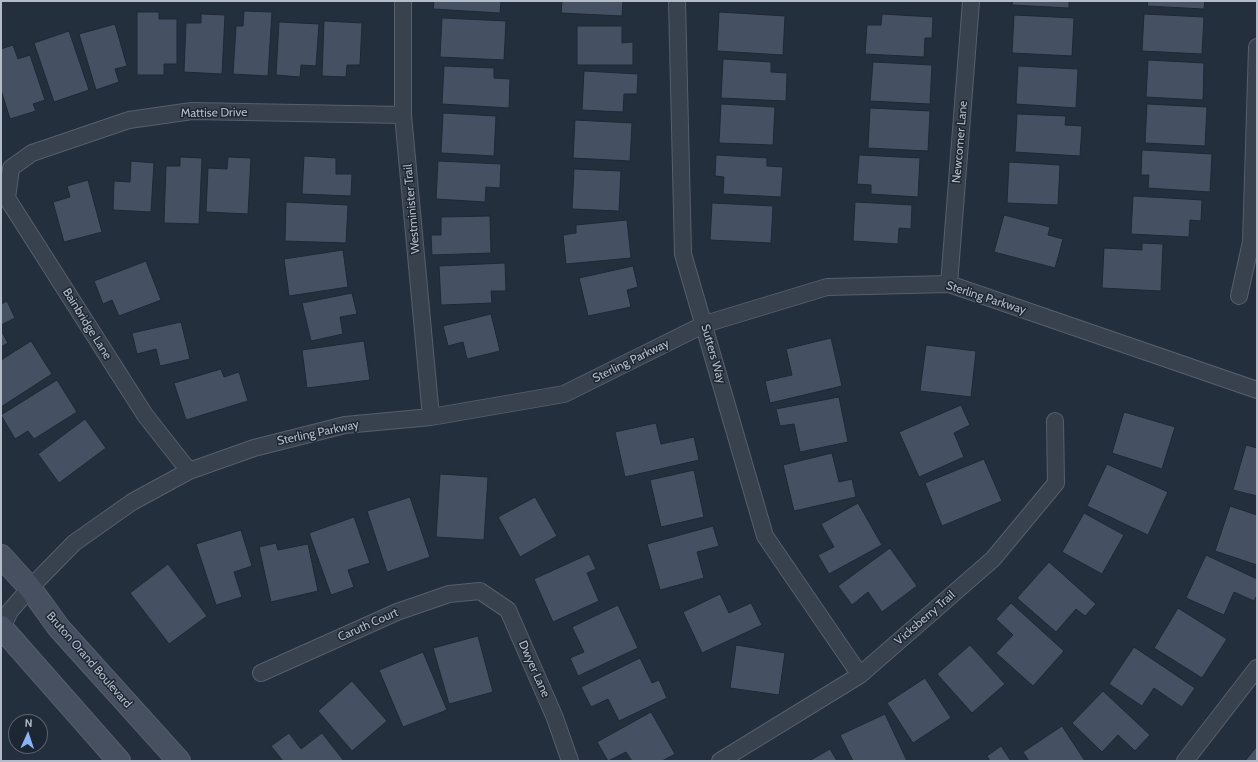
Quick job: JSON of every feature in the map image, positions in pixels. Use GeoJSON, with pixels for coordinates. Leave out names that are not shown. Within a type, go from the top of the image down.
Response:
{"type":"FeatureCollection","features":[{"type":"Feature","properties":{"kind":"main road","name":"Bruton Orand Boulevard"},"geometry":{"type":"LineString","coordinates":[[1,556],[30,588],[59,628],[179,761]]}},
{"type":"Feature","properties":{"kind":"main road"},"geometry":{"type":"LineString","coordinates":[[2,629],[119,761]]}},
{"type":"Feature","properties":{"kind":"street","name":"Westminister Trail"},"geometry":{"type":"LineString","coordinates":[[403,1],[403,115],[431,417]]}},
{"type":"Feature","properties":{"kind":"street","name":"Sutters Way"},"geometry":{"type":"LineString","coordinates":[[677,1],[684,254],[765,536],[860,675]]}},
{"type":"Feature","properties":{"kind":"street","name":"Newcomer Lane"},"geometry":{"type":"LineString","coordinates":[[949,284],[971,1]]}},
{"type":"Feature","properties":{"kind":"street"},"geometry":{"type":"LineString","coordinates":[[1239,296],[1251,242],[1257,47]]}},
{"type":"Feature","properties":{"kind":"street","name":"Mattise Drive"},"geometry":{"type":"LineString","coordinates":[[11,168],[32,153],[129,120],[192,111],[403,115]]}},
{"type":"Feature","properties":{"kind":"street","name":"Bainbridge Lane"},"geometry":{"type":"LineString","coordinates":[[11,168],[7,198],[145,415],[189,471]]}},
{"type":"Feature","properties":{"kind":"street","name":"Sterling Parkway"},"geometry":{"type":"LineString","coordinates":[[2,629],[10,612],[30,588],[74,544],[132,502],[189,471],[254,448],[344,425],[431,417],[564,394],[705,324],[827,287],[949,284],[1257,390]]}},
{"type":"Feature","properties":{"kind":"street","name":"Vicksberry Trail"},"geometry":{"type":"LineString","coordinates":[[720,761],[860,675],[993,559],[1056,483],[1055,421]]}},
{"type":"Feature","properties":{"kind":"street","name":"Caruth Court"},"geometry":{"type":"LineString","coordinates":[[261,673],[397,612],[449,594],[480,591]]}},
{"type":"Feature","properties":{"kind":"street","name":"Dwyer Lane"},"geometry":{"type":"LineString","coordinates":[[480,591],[508,610],[555,718],[570,761]]}},
{"type":"Feature","properties":{"kind":"street"},"geometry":{"type":"LineString","coordinates":[[1185,761],[1257,668]]}},
{"type":"Feature","properties":{"kind":"building"},"geometry":{"type":"Polygon","coordinates":[[[434,1],[501,1],[500,13],[433,9],[434,1]]]}},
{"type":"Feature","properties":{"kind":"building"},"geometry":{"type":"Polygon","coordinates":[[[562,1],[623,1],[622,16],[561,13],[562,1]]]}},
{"type":"Feature","properties":{"kind":"building"},"geometry":{"type":"Polygon","coordinates":[[[1013,1],[1069,1],[1069,8],[1012,5],[1013,1]]]}},
{"type":"Feature","properties":{"kind":"building"},"geometry":{"type":"Polygon","coordinates":[[[1148,1],[1205,1],[1204,9],[1147,6],[1148,1]]]}},
{"type":"Feature","properties":{"kind":"building"},"geometry":{"type":"Polygon","coordinates":[[[244,11],[272,12],[268,76],[233,74],[236,26],[243,26],[244,11]]]}},
{"type":"Feature","properties":{"kind":"building"},"geometry":{"type":"Polygon","coordinates":[[[137,12],[159,12],[159,19],[177,19],[177,64],[164,64],[164,75],[137,75],[137,12]]]}},
{"type":"Feature","properties":{"kind":"building"},"geometry":{"type":"Polygon","coordinates":[[[719,12],[785,16],[783,55],[717,51],[719,12]]]}},
{"type":"Feature","properties":{"kind":"building"},"geometry":{"type":"Polygon","coordinates":[[[201,14],[225,15],[222,74],[184,72],[186,23],[201,23],[201,14]]]}},
{"type":"Feature","properties":{"kind":"building"},"geometry":{"type":"Polygon","coordinates":[[[882,14],[933,17],[932,38],[925,38],[924,57],[865,54],[867,25],[881,25],[882,14]]]}},
{"type":"Feature","properties":{"kind":"building"},"geometry":{"type":"Polygon","coordinates":[[[1144,14],[1204,17],[1202,54],[1142,51],[1144,14]]]}},
{"type":"Feature","properties":{"kind":"building"},"geometry":{"type":"Polygon","coordinates":[[[1014,15],[1074,18],[1072,56],[1012,53],[1014,15]]]}},
{"type":"Feature","properties":{"kind":"building"},"geometry":{"type":"Polygon","coordinates":[[[442,18],[506,21],[504,60],[440,57],[442,18]]]}},
{"type":"Feature","properties":{"kind":"building"},"geometry":{"type":"Polygon","coordinates":[[[324,21],[362,23],[360,65],[347,65],[346,77],[322,76],[324,21]]]}},
{"type":"Feature","properties":{"kind":"building"},"geometry":{"type":"Polygon","coordinates":[[[279,22],[319,24],[316,66],[301,65],[300,77],[276,75],[279,22]]]}},
{"type":"Feature","properties":{"kind":"building"},"geometry":{"type":"Polygon","coordinates":[[[115,24],[127,66],[115,69],[119,82],[96,90],[79,34],[115,24]]]}},
{"type":"Feature","properties":{"kind":"building"},"geometry":{"type":"Polygon","coordinates":[[[577,26],[622,26],[622,43],[633,42],[633,65],[577,65],[577,26]]]}},
{"type":"Feature","properties":{"kind":"building"},"geometry":{"type":"Polygon","coordinates":[[[69,31],[89,90],[54,102],[34,43],[69,31]]]}},
{"type":"Feature","properties":{"kind":"building"},"geometry":{"type":"Polygon","coordinates":[[[13,45],[18,59],[30,55],[45,100],[33,104],[36,111],[10,119],[1,90],[1,49],[13,45]]]}},
{"type":"Feature","properties":{"kind":"building"},"geometry":{"type":"Polygon","coordinates":[[[723,59],[771,62],[771,72],[787,73],[786,101],[721,98],[723,59]]]}},
{"type":"Feature","properties":{"kind":"building"},"geometry":{"type":"Polygon","coordinates":[[[1148,60],[1204,63],[1203,100],[1146,97],[1148,60]]]}},
{"type":"Feature","properties":{"kind":"building"},"geometry":{"type":"Polygon","coordinates":[[[873,62],[932,65],[930,104],[870,101],[873,62]]]}},
{"type":"Feature","properties":{"kind":"building"},"geometry":{"type":"Polygon","coordinates":[[[444,66],[494,68],[494,78],[510,79],[509,108],[442,104],[444,66]]]}},
{"type":"Feature","properties":{"kind":"building"},"geometry":{"type":"Polygon","coordinates":[[[1018,66],[1078,69],[1076,108],[1016,104],[1018,66]]]}},
{"type":"Feature","properties":{"kind":"building"},"geometry":{"type":"Polygon","coordinates":[[[584,71],[638,74],[637,94],[624,94],[623,112],[582,110],[584,71]]]}},
{"type":"Feature","properties":{"kind":"building"},"geometry":{"type":"Polygon","coordinates":[[[721,104],[775,107],[773,145],[719,143],[721,104]]]}},
{"type":"Feature","properties":{"kind":"building"},"geometry":{"type":"Polygon","coordinates":[[[1147,104],[1207,107],[1205,146],[1145,143],[1147,104]]]}},
{"type":"Feature","properties":{"kind":"building"},"geometry":{"type":"Polygon","coordinates":[[[870,108],[930,111],[928,151],[868,148],[870,108]]]}},
{"type":"Feature","properties":{"kind":"building"},"geometry":{"type":"Polygon","coordinates":[[[443,113],[496,116],[494,156],[441,153],[443,113]]]}},
{"type":"Feature","properties":{"kind":"building"},"geometry":{"type":"Polygon","coordinates":[[[1017,114],[1066,116],[1065,125],[1082,126],[1080,156],[1015,152],[1017,114]]]}},
{"type":"Feature","properties":{"kind":"building"},"geometry":{"type":"Polygon","coordinates":[[[575,120],[632,123],[630,161],[573,158],[575,120]]]}},
{"type":"Feature","properties":{"kind":"building"},"geometry":{"type":"Polygon","coordinates":[[[1142,150],[1212,154],[1210,192],[1148,188],[1149,175],[1141,175],[1142,150]]]}},
{"type":"Feature","properties":{"kind":"building"},"geometry":{"type":"Polygon","coordinates":[[[716,155],[767,158],[767,166],[783,167],[781,197],[723,194],[724,177],[715,176],[716,155]]]}},
{"type":"Feature","properties":{"kind":"building"},"geometry":{"type":"Polygon","coordinates":[[[859,155],[920,158],[918,197],[871,194],[871,185],[857,184],[859,155]]]}},
{"type":"Feature","properties":{"kind":"building"},"geometry":{"type":"Polygon","coordinates":[[[304,156],[336,158],[336,174],[352,174],[351,196],[302,194],[304,156]]]}},
{"type":"Feature","properties":{"kind":"building"},"geometry":{"type":"Polygon","coordinates":[[[180,157],[202,158],[199,224],[164,223],[166,166],[180,166],[180,157]]]}},
{"type":"Feature","properties":{"kind":"building"},"geometry":{"type":"Polygon","coordinates":[[[228,157],[251,158],[248,214],[206,212],[208,168],[227,169],[228,157]]]}},
{"type":"Feature","properties":{"kind":"building"},"geometry":{"type":"Polygon","coordinates":[[[131,161],[154,163],[151,212],[113,210],[114,181],[130,182],[131,161]]]}},
{"type":"Feature","properties":{"kind":"building"},"geometry":{"type":"Polygon","coordinates":[[[438,161],[501,164],[500,188],[486,187],[485,202],[436,199],[438,161]]]}},
{"type":"Feature","properties":{"kind":"building"},"geometry":{"type":"Polygon","coordinates":[[[1009,162],[1060,165],[1058,205],[1007,203],[1009,162]]]}},
{"type":"Feature","properties":{"kind":"building"},"geometry":{"type":"Polygon","coordinates":[[[574,169],[621,171],[619,211],[572,209],[574,169]]]}},
{"type":"Feature","properties":{"kind":"building"},"geometry":{"type":"Polygon","coordinates":[[[88,180],[102,232],[64,242],[53,202],[70,197],[67,186],[88,180]]]}},
{"type":"Feature","properties":{"kind":"building"},"geometry":{"type":"Polygon","coordinates":[[[1133,196],[1202,200],[1201,221],[1190,220],[1189,237],[1131,234],[1133,196]]]}},
{"type":"Feature","properties":{"kind":"building"},"geometry":{"type":"Polygon","coordinates":[[[286,202],[348,205],[346,243],[285,241],[286,202]]]}},
{"type":"Feature","properties":{"kind":"building"},"geometry":{"type":"Polygon","coordinates":[[[855,202],[912,205],[911,229],[899,228],[898,244],[853,241],[855,202]]]}},
{"type":"Feature","properties":{"kind":"building"},"geometry":{"type":"Polygon","coordinates":[[[712,203],[773,206],[771,243],[710,240],[712,203]]]}},
{"type":"Feature","properties":{"kind":"building"},"geometry":{"type":"Polygon","coordinates":[[[1004,215],[1050,227],[1048,235],[1063,239],[1055,268],[994,252],[1004,215]]]}},
{"type":"Feature","properties":{"kind":"building"},"geometry":{"type":"Polygon","coordinates":[[[490,216],[491,253],[432,255],[431,235],[441,235],[441,217],[490,216]]]}},
{"type":"Feature","properties":{"kind":"building"},"geometry":{"type":"Polygon","coordinates":[[[627,220],[631,258],[566,264],[563,235],[576,233],[576,225],[627,220]]]}},
{"type":"Feature","properties":{"kind":"building"},"geometry":{"type":"Polygon","coordinates":[[[1142,243],[1163,244],[1161,291],[1102,288],[1104,248],[1142,250],[1142,243]]]}},
{"type":"Feature","properties":{"kind":"building"},"geometry":{"type":"Polygon","coordinates":[[[343,250],[348,287],[289,296],[284,259],[343,250]]]}},
{"type":"Feature","properties":{"kind":"building"},"geometry":{"type":"Polygon","coordinates":[[[146,261],[161,300],[119,316],[112,300],[103,304],[94,281],[146,261]]]}},
{"type":"Feature","properties":{"kind":"building"},"geometry":{"type":"Polygon","coordinates":[[[505,263],[506,291],[491,291],[492,303],[441,305],[439,266],[505,263]]]}},
{"type":"Feature","properties":{"kind":"building"},"geometry":{"type":"Polygon","coordinates":[[[633,266],[638,287],[627,290],[631,307],[588,316],[579,278],[633,266]]]}},
{"type":"Feature","properties":{"kind":"building"},"geometry":{"type":"Polygon","coordinates":[[[352,293],[357,314],[340,317],[343,334],[311,341],[302,303],[352,293]]]}},
{"type":"Feature","properties":{"kind":"building"},"geometry":{"type":"Polygon","coordinates":[[[7,301],[15,318],[1,325],[1,304],[7,301]]]}},
{"type":"Feature","properties":{"kind":"building"},"geometry":{"type":"Polygon","coordinates":[[[491,314],[500,351],[467,359],[463,342],[448,346],[443,326],[491,314]]]}},
{"type":"Feature","properties":{"kind":"building"},"geometry":{"type":"Polygon","coordinates":[[[181,322],[190,359],[160,366],[156,349],[137,354],[132,333],[181,322]]]}},
{"type":"Feature","properties":{"kind":"building"},"geometry":{"type":"Polygon","coordinates":[[[1,330],[8,343],[1,347],[1,330]]]}},
{"type":"Feature","properties":{"kind":"building"},"geometry":{"type":"Polygon","coordinates":[[[831,338],[842,386],[770,403],[765,381],[792,375],[786,349],[831,338]]]}},
{"type":"Feature","properties":{"kind":"building"},"geometry":{"type":"Polygon","coordinates":[[[31,341],[52,374],[1,407],[1,360],[31,341]]]}},
{"type":"Feature","properties":{"kind":"building"},"geometry":{"type":"Polygon","coordinates":[[[364,341],[370,380],[307,388],[302,350],[364,341]]]}},
{"type":"Feature","properties":{"kind":"building"},"geometry":{"type":"Polygon","coordinates":[[[926,345],[976,351],[971,397],[920,391],[926,345]]]}},
{"type":"Feature","properties":{"kind":"building"},"geometry":{"type":"Polygon","coordinates":[[[221,369],[224,377],[239,372],[248,401],[186,420],[174,383],[221,369]]]}},
{"type":"Feature","properties":{"kind":"building"},"geometry":{"type":"Polygon","coordinates":[[[57,380],[77,412],[34,439],[28,431],[15,439],[1,415],[57,380]]]}},
{"type":"Feature","properties":{"kind":"building"},"geometry":{"type":"Polygon","coordinates":[[[839,397],[848,442],[800,452],[794,424],[780,426],[776,409],[839,397]]]}},
{"type":"Feature","properties":{"kind":"building"},"geometry":{"type":"Polygon","coordinates":[[[961,405],[970,425],[954,433],[964,457],[919,477],[899,432],[961,405]]]}},
{"type":"Feature","properties":{"kind":"building"},"geometry":{"type":"Polygon","coordinates":[[[1124,412],[1175,427],[1162,469],[1112,453],[1124,412]]]}},
{"type":"Feature","properties":{"kind":"building"},"geometry":{"type":"Polygon","coordinates":[[[85,419],[106,448],[59,483],[38,454],[85,419]]]}},
{"type":"Feature","properties":{"kind":"building"},"geometry":{"type":"Polygon","coordinates":[[[656,423],[661,444],[694,437],[699,460],[625,477],[615,432],[656,423]]]}},
{"type":"Feature","properties":{"kind":"building"},"geometry":{"type":"Polygon","coordinates":[[[1246,445],[1257,448],[1257,496],[1233,490],[1246,445]]]}},
{"type":"Feature","properties":{"kind":"building"},"geometry":{"type":"Polygon","coordinates":[[[832,453],[839,482],[852,479],[856,497],[794,511],[783,465],[832,453]]]}},
{"type":"Feature","properties":{"kind":"building"},"geometry":{"type":"Polygon","coordinates":[[[984,459],[1002,501],[942,526],[925,483],[984,459]]]}},
{"type":"Feature","properties":{"kind":"building"},"geometry":{"type":"Polygon","coordinates":[[[1107,464],[1168,492],[1148,535],[1087,506],[1107,464]]]}},
{"type":"Feature","properties":{"kind":"building"},"geometry":{"type":"Polygon","coordinates":[[[694,470],[704,517],[661,527],[650,480],[694,470]]]}},
{"type":"Feature","properties":{"kind":"building"},"geometry":{"type":"Polygon","coordinates":[[[440,474],[488,477],[484,540],[436,537],[440,474]]]}},
{"type":"Feature","properties":{"kind":"building"},"geometry":{"type":"Polygon","coordinates":[[[410,497],[430,557],[387,572],[367,511],[410,497]]]}},
{"type":"Feature","properties":{"kind":"building"},"geometry":{"type":"Polygon","coordinates":[[[535,497],[557,536],[520,557],[498,517],[535,497]]]}},
{"type":"Feature","properties":{"kind":"building"},"geometry":{"type":"Polygon","coordinates":[[[858,503],[882,545],[829,574],[818,555],[834,547],[821,524],[858,503]]]}},
{"type":"Feature","properties":{"kind":"building"},"geometry":{"type":"Polygon","coordinates":[[[1230,506],[1257,515],[1257,565],[1215,551],[1230,506]]]}},
{"type":"Feature","properties":{"kind":"building"},"geometry":{"type":"Polygon","coordinates":[[[1084,513],[1124,535],[1102,574],[1062,552],[1084,513]]]}},
{"type":"Feature","properties":{"kind":"building"},"geometry":{"type":"Polygon","coordinates":[[[354,517],[370,563],[348,570],[354,587],[331,595],[309,533],[354,517]]]}},
{"type":"Feature","properties":{"kind":"building"},"geometry":{"type":"Polygon","coordinates":[[[713,526],[719,546],[697,552],[704,578],[660,590],[647,544],[713,526]]]}},
{"type":"Feature","properties":{"kind":"building"},"geometry":{"type":"Polygon","coordinates":[[[241,530],[252,566],[234,572],[242,597],[216,605],[196,544],[241,530]]]}},
{"type":"Feature","properties":{"kind":"building"},"geometry":{"type":"Polygon","coordinates":[[[276,543],[278,550],[308,544],[318,591],[271,602],[259,547],[276,543]]]}},
{"type":"Feature","properties":{"kind":"building"},"geometry":{"type":"Polygon","coordinates":[[[890,548],[917,586],[882,612],[868,592],[852,605],[838,586],[890,548]]]}},
{"type":"Feature","properties":{"kind":"building"},"geometry":{"type":"Polygon","coordinates":[[[589,554],[596,569],[587,573],[599,601],[553,622],[534,579],[589,554]]]}},
{"type":"Feature","properties":{"kind":"building"},"geometry":{"type":"Polygon","coordinates":[[[1206,555],[1257,579],[1257,595],[1254,601],[1234,592],[1224,615],[1186,598],[1206,555]]]}},
{"type":"Feature","properties":{"kind":"building"},"geometry":{"type":"Polygon","coordinates":[[[1049,562],[1096,604],[1085,616],[1076,609],[1056,632],[1017,598],[1049,562]]]}},
{"type":"Feature","properties":{"kind":"building"},"geometry":{"type":"Polygon","coordinates":[[[168,564],[207,616],[169,644],[130,593],[168,564]]]}},
{"type":"Feature","properties":{"kind":"building"},"geometry":{"type":"Polygon","coordinates":[[[720,594],[729,613],[751,603],[762,625],[702,653],[683,612],[720,594]]]}},
{"type":"Feature","properties":{"kind":"building"},"geometry":{"type":"Polygon","coordinates":[[[1011,603],[1064,651],[1033,686],[996,653],[1013,635],[996,619],[1011,603]]]}},
{"type":"Feature","properties":{"kind":"building"},"geometry":{"type":"Polygon","coordinates":[[[618,605],[638,648],[578,676],[570,658],[584,652],[572,627],[618,605]]]}},
{"type":"Feature","properties":{"kind":"building"},"geometry":{"type":"Polygon","coordinates":[[[1178,608],[1227,639],[1202,678],[1154,648],[1178,608]]]}},
{"type":"Feature","properties":{"kind":"building"},"geometry":{"type":"Polygon","coordinates":[[[478,636],[493,692],[449,704],[433,648],[478,636]]]}},
{"type":"Feature","properties":{"kind":"building"},"geometry":{"type":"Polygon","coordinates":[[[736,645],[785,653],[779,695],[730,688],[736,645]]]}},
{"type":"Feature","properties":{"kind":"building"},"geometry":{"type":"Polygon","coordinates":[[[970,645],[1005,684],[972,713],[937,674],[970,645]]]}},
{"type":"Feature","properties":{"kind":"building"},"geometry":{"type":"Polygon","coordinates":[[[1134,647],[1195,688],[1182,707],[1154,688],[1142,706],[1109,684],[1134,647]]]}},
{"type":"Feature","properties":{"kind":"building"},"geometry":{"type":"Polygon","coordinates":[[[423,652],[447,710],[403,727],[379,670],[423,652]]]}},
{"type":"Feature","properties":{"kind":"building"},"geometry":{"type":"Polygon","coordinates":[[[640,658],[652,683],[659,680],[667,698],[619,721],[608,699],[591,707],[581,687],[640,658]]]}},
{"type":"Feature","properties":{"kind":"building"},"geometry":{"type":"Polygon","coordinates":[[[925,678],[951,718],[913,743],[887,703],[925,678]]]}},
{"type":"Feature","properties":{"kind":"building"},"geometry":{"type":"Polygon","coordinates":[[[352,681],[387,721],[352,751],[318,711],[352,681]]]}},
{"type":"Feature","properties":{"kind":"building"},"geometry":{"type":"Polygon","coordinates":[[[1103,691],[1150,735],[1135,751],[1118,735],[1102,752],[1072,723],[1103,691]]]}},
{"type":"Feature","properties":{"kind":"building"},"geometry":{"type":"Polygon","coordinates":[[[651,712],[675,754],[662,761],[632,761],[626,752],[608,761],[597,742],[651,712]]]}},
{"type":"Feature","properties":{"kind":"building"},"geometry":{"type":"Polygon","coordinates":[[[885,714],[907,761],[853,761],[840,735],[885,714]]]}},
{"type":"Feature","properties":{"kind":"building"},"geometry":{"type":"Polygon","coordinates":[[[1062,726],[1085,761],[1029,761],[1023,752],[1062,726]]]}},
{"type":"Feature","properties":{"kind":"building"},"geometry":{"type":"Polygon","coordinates":[[[289,733],[301,749],[322,733],[344,761],[283,761],[271,746],[289,733]]]}},
{"type":"Feature","properties":{"kind":"building"},"geometry":{"type":"Polygon","coordinates":[[[1001,746],[1011,761],[990,761],[987,756],[1001,746]]]}},
{"type":"Feature","properties":{"kind":"building"},"geometry":{"type":"Polygon","coordinates":[[[1257,746],[1257,761],[1245,761],[1257,746]]]}},
{"type":"Feature","properties":{"kind":"building"},"geometry":{"type":"Polygon","coordinates":[[[830,749],[837,761],[809,761],[830,749]]]}}]}
